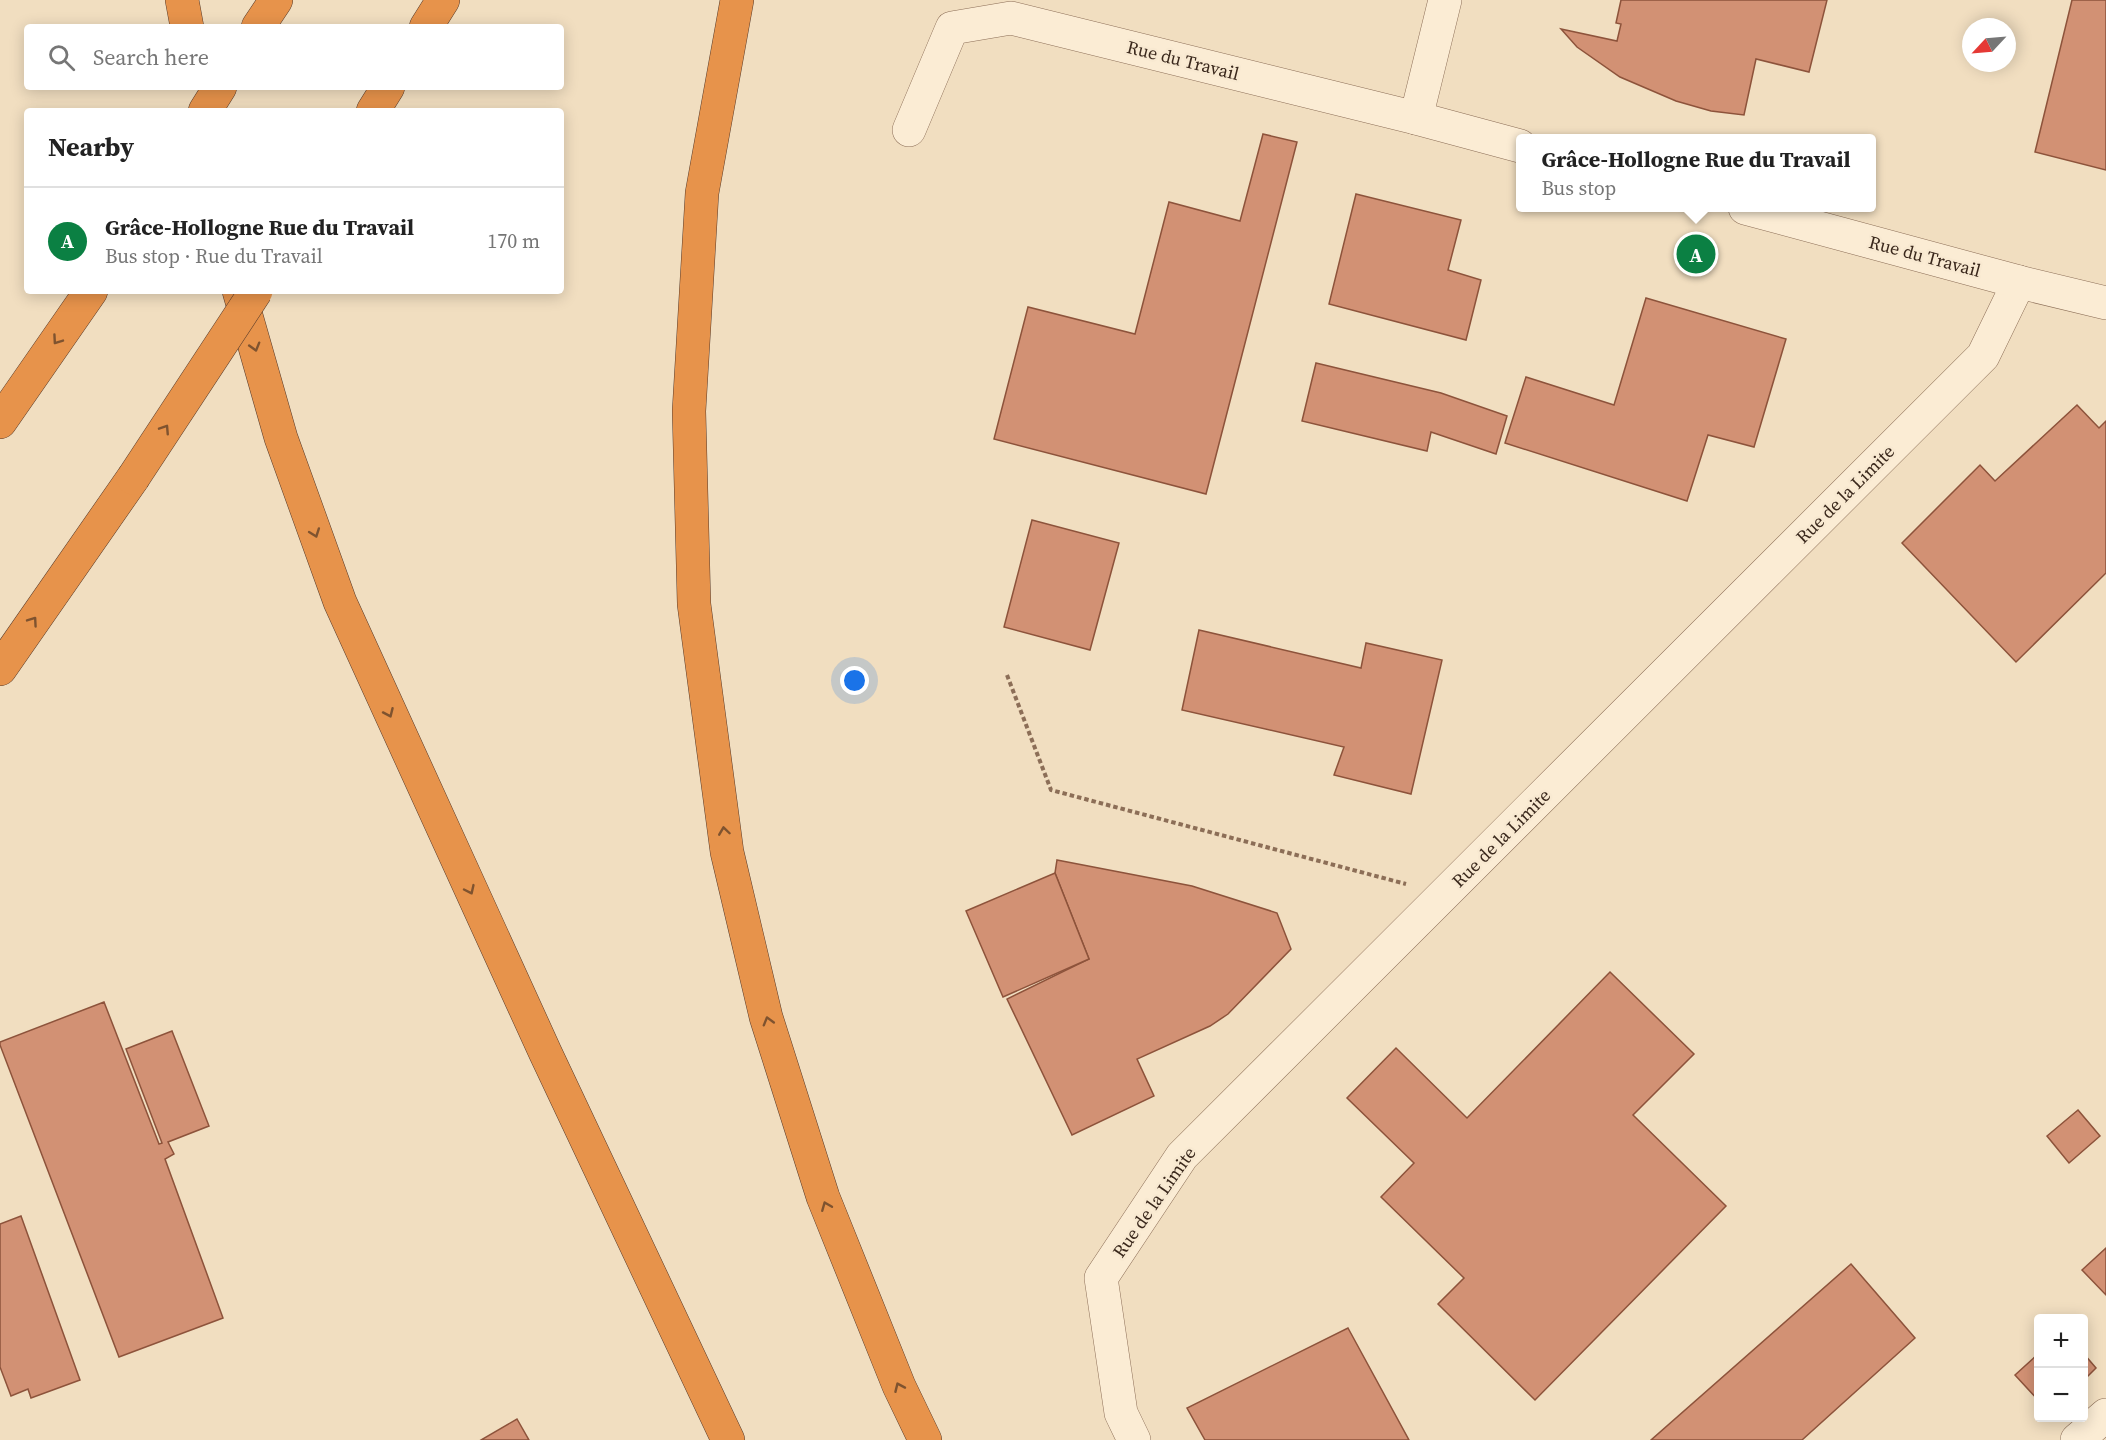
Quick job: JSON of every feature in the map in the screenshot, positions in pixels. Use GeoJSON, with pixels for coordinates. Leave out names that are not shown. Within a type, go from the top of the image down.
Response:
{"type":"FeatureCollection","features":[{"type":"Feature","properties":{"kind":"highway"},"geometry":{"type":"LineString","coordinates":[[182,0],[186,24]]}},
{"type":"Feature","properties":{"kind":"highway"},"geometry":{"type":"LineString","coordinates":[[260,24],[276,0]]}},
{"type":"Feature","properties":{"kind":"highway"},"geometry":{"type":"LineString","coordinates":[[428,24],[443,0]]}},
{"type":"Feature","properties":{"kind":"highway"},"geometry":{"type":"LineString","coordinates":[[737,0],[702,193],[689,411],[696,616],[727,852],[766,1017],[823,1197],[898,1386],[925,1440]]}},
{"type":"Feature","properties":{"kind":"highway"},"geometry":{"type":"LineString","coordinates":[[196,90],[200,108]]}},
{"type":"Feature","properties":{"kind":"highway"},"geometry":{"type":"LineString","coordinates":[[207,108],[218,90]]}},
{"type":"Feature","properties":{"kind":"highway"},"geometry":{"type":"LineString","coordinates":[[375,108],[386,90]]}},
{"type":"Feature","properties":{"kind":"highway"},"geometry":{"type":"LineString","coordinates":[[0,422],[88,294]]}},
{"type":"Feature","properties":{"kind":"highway"},"geometry":{"type":"LineString","coordinates":[[240,294],[280,438],[340,602],[544,1052],[728,1440]]}},
{"type":"Feature","properties":{"kind":"highway"},"geometry":{"type":"LineString","coordinates":[[0,669],[133,478],[254,294]]}},
{"type":"Feature","properties":{"kind":"street"},"geometry":{"type":"LineString","coordinates":[[1416,118],[1445,0]]}},
{"type":"Feature","properties":{"kind":"street","name":"Rue du Travail"},"geometry":{"type":"LineString","coordinates":[[909,130],[952,28],[1011,18],[1416,118],[1516,146]]}},
{"type":"Feature","properties":{"kind":"street","name":"Rue du Travail"},"geometry":{"type":"LineString","coordinates":[[1763,212],[2019,282],[2106,303]]}},
{"type":"Feature","properties":{"kind":"street","name":"Rue de la Limite"},"geometry":{"type":"LineString","coordinates":[[1134,1440],[1121,1413],[1101,1278],[1182,1156],[1983,356],[2019,282]]}},
{"type":"Feature","properties":{"kind":"street"},"geometry":{"type":"LineString","coordinates":[[2077,1440],[2106,1415]]}},
{"type":"Feature","properties":{"kind":"path"},"geometry":{"type":"LineString","coordinates":[[1007,675],[1051,790],[1444,895]]}},
{"type":"Feature","properties":{"kind":"building"},"geometry":{"type":"Polygon","coordinates":[[[1621,0],[1827,0],[1809,72],[1756,59],[1744,115],[1711,111],[1676,101],[1620,77],[1577,47],[1561,29],[1617,41],[1621,24],[1616,23],[1621,0]]]}},
{"type":"Feature","properties":{"kind":"building"},"geometry":{"type":"Polygon","coordinates":[[[2072,0],[2106,0],[2106,170],[2035,152],[2072,0]]]}},
{"type":"Feature","properties":{"kind":"building"},"geometry":{"type":"Polygon","coordinates":[[[1263,134],[1297,142],[1206,494],[994,439],[1028,307],[1135,334],[1169,202],[1240,221],[1263,134]]]}},
{"type":"Feature","properties":{"kind":"building"},"geometry":{"type":"Polygon","coordinates":[[[1356,194],[1461,220],[1448,270],[1481,280],[1466,340],[1329,304],[1356,194]]]}},
{"type":"Feature","properties":{"kind":"building"},"geometry":{"type":"Polygon","coordinates":[[[1646,298],[1786,339],[1754,447],[1708,435],[1687,501],[1505,443],[1526,377],[1614,405],[1646,298]]]}},
{"type":"Feature","properties":{"kind":"building"},"geometry":{"type":"Polygon","coordinates":[[[1316,363],[1441,393],[1507,416],[1496,454],[1431,432],[1427,451],[1302,421],[1316,363]]]}},
{"type":"Feature","properties":{"kind":"building"},"geometry":{"type":"Polygon","coordinates":[[[2077,405],[2099,428],[2106,421],[2106,573],[2016,662],[1902,543],[1980,465],[1995,481],[2077,405]]]}},
{"type":"Feature","properties":{"kind":"building"},"geometry":{"type":"Polygon","coordinates":[[[1032,520],[1119,543],[1090,650],[1004,627],[1032,520]]]}},
{"type":"Feature","properties":{"kind":"building"},"geometry":{"type":"Polygon","coordinates":[[[1199,630],[1361,668],[1366,643],[1442,660],[1411,794],[1334,775],[1344,747],[1182,710],[1199,630]]]}},
{"type":"Feature","properties":{"kind":"building"},"geometry":{"type":"Polygon","coordinates":[[[1057,860],[1192,886],[1277,913],[1291,949],[1228,1014],[1210,1026],[1137,1059],[1154,1096],[1072,1135],[1007,999],[1089,959],[1055,873],[1057,860]]]}},
{"type":"Feature","properties":{"kind":"building"},"geometry":{"type":"Polygon","coordinates":[[[1055,873],[1089,959],[1003,997],[966,911],[1055,873]]]}},
{"type":"Feature","properties":{"kind":"building"},"geometry":{"type":"Polygon","coordinates":[[[1610,972],[1694,1054],[1633,1115],[1726,1206],[1535,1400],[1438,1304],[1464,1278],[1381,1197],[1414,1163],[1347,1098],[1396,1048],[1467,1118],[1610,972]]]}},
{"type":"Feature","properties":{"kind":"building"},"geometry":{"type":"Polygon","coordinates":[[[104,1002],[159,1144],[162,1143],[126,1049],[172,1031],[209,1126],[168,1142],[174,1154],[165,1159],[223,1318],[119,1357],[0,1045],[0,1042],[104,1002]]]}},
{"type":"Feature","properties":{"kind":"building"},"geometry":{"type":"Polygon","coordinates":[[[2078,1110],[2100,1136],[2069,1163],[2047,1136],[2078,1110]]]}},
{"type":"Feature","properties":{"kind":"building"},"geometry":{"type":"Polygon","coordinates":[[[21,1216],[80,1380],[31,1398],[28,1389],[11,1396],[0,1367],[0,1224],[21,1216]]]}},
{"type":"Feature","properties":{"kind":"building"},"geometry":{"type":"Polygon","coordinates":[[[2106,1248],[2106,1295],[2082,1270],[2106,1248]]]}},
{"type":"Feature","properties":{"kind":"building"},"geometry":{"type":"Polygon","coordinates":[[[1851,1264],[1915,1338],[1802,1440],[1651,1440],[1851,1264]]]}},
{"type":"Feature","properties":{"kind":"building"},"geometry":{"type":"Polygon","coordinates":[[[1348,1328],[1409,1440],[1205,1440],[1187,1408],[1348,1328]]]}},
{"type":"Feature","properties":{"kind":"building"},"geometry":{"type":"Polygon","coordinates":[[[2034,1358],[2034,1396],[2015,1375],[2034,1358]]]}},
{"type":"Feature","properties":{"kind":"building"},"geometry":{"type":"Polygon","coordinates":[[[2088,1359],[2096,1368],[2088,1376],[2088,1359]]]}},
{"type":"Feature","properties":{"kind":"building"},"geometry":{"type":"Polygon","coordinates":[[[517,1419],[529,1440],[481,1440],[517,1419]]]}},
{"type":"Feature","properties":{"kind":"place","name":"Grâce-Hollogne Rue du Travail"},"geometry":{"type":"Point","coordinates":[1696,254]}}]}
